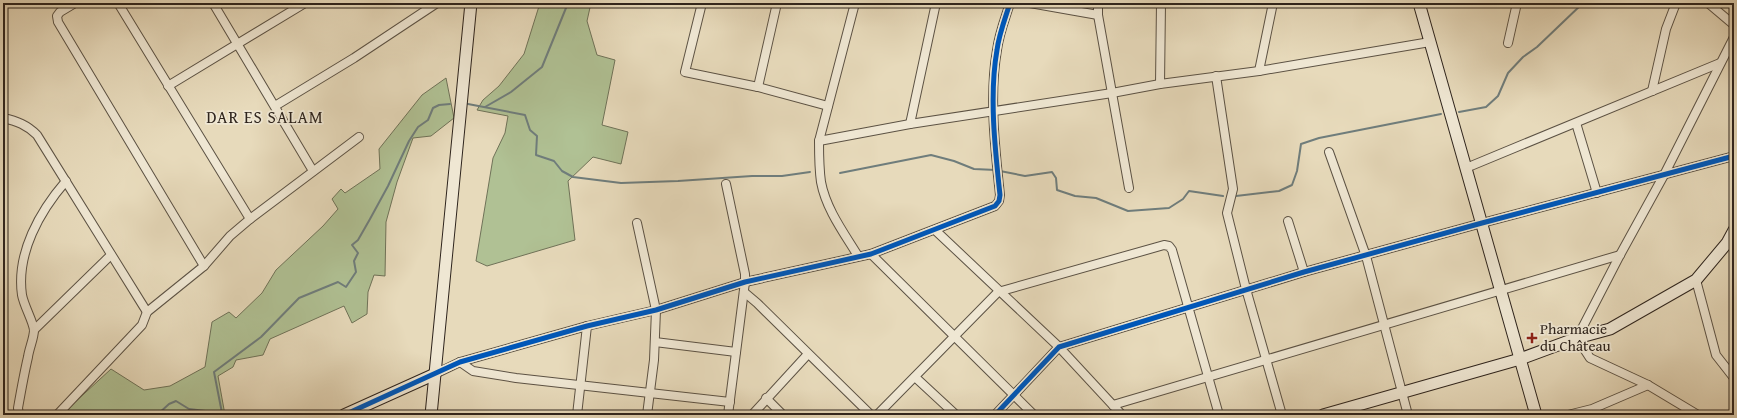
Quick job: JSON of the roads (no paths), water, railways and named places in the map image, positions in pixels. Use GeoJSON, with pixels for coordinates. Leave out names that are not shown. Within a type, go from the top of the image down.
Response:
{"type":"FeatureCollection","features":[{"type":"Feature","properties":{"kind":"street"},"geometry":{"type":"LineString","coordinates":[[75,3],[60,12],[57,16],[61,29],[204,266]]}},
{"type":"Feature","properties":{"kind":"street"},"geometry":{"type":"LineString","coordinates":[[118,3],[250,219]]}},
{"type":"Feature","properties":{"kind":"street"},"geometry":{"type":"LineString","coordinates":[[212,3],[313,170]]}},
{"type":"Feature","properties":{"kind":"street"},"geometry":{"type":"LineString","coordinates":[[168,86],[305,3]]}},
{"type":"Feature","properties":{"kind":"street"},"geometry":{"type":"LineString","coordinates":[[275,106],[354,58],[437,3]]}},
{"type":"Feature","properties":{"kind":"street"},"geometry":{"type":"LineString","coordinates":[[431,415],[471,3]]}},
{"type":"Feature","properties":{"kind":"street"},"geometry":{"type":"LineString","coordinates":[[702,3],[686,72],[758,87],[828,106]]}},
{"type":"Feature","properties":{"kind":"street"},"geometry":{"type":"LineString","coordinates":[[758,87],[777,3]]}},
{"type":"Feature","properties":{"kind":"street"},"geometry":{"type":"LineString","coordinates":[[855,3],[819,141],[821,183],[830,208],[858,256]]}},
{"type":"Feature","properties":{"kind":"street"},"geometry":{"type":"LineString","coordinates":[[910,124],[936,3]]}},
{"type":"Feature","properties":{"kind":"street"},"geometry":{"type":"LineString","coordinates":[[344,415],[460,362],[587,326],[656,310],[745,282],[871,254],[995,206],[999,201],[1000,195],[993,111],[997,51],[1010,3]]}},
{"type":"Feature","properties":{"kind":"street"},"geometry":{"type":"LineString","coordinates":[[1030,3],[1098,15]]}},
{"type":"Feature","properties":{"kind":"street"},"geometry":{"type":"LineString","coordinates":[[1098,3],[1098,15],[1128,188]]}},
{"type":"Feature","properties":{"kind":"street"},"geometry":{"type":"LineString","coordinates":[[1160,84],[1161,3]]}},
{"type":"Feature","properties":{"kind":"street"},"geometry":{"type":"LineString","coordinates":[[1259,71],[1273,3]]}},
{"type":"Feature","properties":{"kind":"street"},"geometry":{"type":"LineString","coordinates":[[1419,3],[1536,415]]}},
{"type":"Feature","properties":{"kind":"street"},"geometry":{"type":"LineString","coordinates":[[1508,43],[1517,3]]}},
{"type":"Feature","properties":{"kind":"street"},"geometry":{"type":"LineString","coordinates":[[1652,91],[1666,29],[1676,3]]}},
{"type":"Feature","properties":{"kind":"street"},"geometry":{"type":"LineString","coordinates":[[1708,3],[1734,25]]}},
{"type":"Feature","properties":{"kind":"street"},"geometry":{"type":"LineString","coordinates":[[1577,338],[1664,175],[1734,37]]}},
{"type":"Feature","properties":{"kind":"street"},"geometry":{"type":"LineString","coordinates":[[819,141],[910,124],[1112,93],[1160,84],[1259,71],[1430,42]]}},
{"type":"Feature","properties":{"kind":"street"},"geometry":{"type":"LineString","coordinates":[[1466,168],[1720,63]]}},
{"type":"Feature","properties":{"kind":"street"},"geometry":{"type":"LineString","coordinates":[[1216,76],[1233,189],[1227,213],[1246,289],[1282,415]]}},
{"type":"Feature","properties":{"kind":"street"},"geometry":{"type":"LineString","coordinates":[[3,118],[19,122],[33,131],[66,181],[147,312]]}},
{"type":"Feature","properties":{"kind":"street"},"geometry":{"type":"LineString","coordinates":[[1576,123],[1597,193]]}},
{"type":"Feature","properties":{"kind":"street"},"geometry":{"type":"LineString","coordinates":[[57,415],[142,325],[147,312],[204,266],[230,236],[250,219],[313,170],[359,137]]}},
{"type":"Feature","properties":{"kind":"street"},"geometry":{"type":"LineString","coordinates":[[1328,152],[1366,256],[1408,415]]}},
{"type":"Feature","properties":{"kind":"street"},"geometry":{"type":"LineString","coordinates":[[996,415],[1058,347],[1304,272],[1734,156]]}},
{"type":"Feature","properties":{"kind":"street"},"geometry":{"type":"LineString","coordinates":[[19,415],[18,408],[34,330],[22,294],[22,271],[27,247],[36,225],[52,198],[66,181]]}},
{"type":"Feature","properties":{"kind":"street"},"geometry":{"type":"LineString","coordinates":[[726,184],[745,282],[728,415]]}},
{"type":"Feature","properties":{"kind":"street"},"geometry":{"type":"LineString","coordinates":[[1288,221],[1304,272]]}},
{"type":"Feature","properties":{"kind":"street"},"geometry":{"type":"LineString","coordinates":[[637,223],[656,310],[655,342],[647,415]]}},
{"type":"Feature","properties":{"kind":"street"},"geometry":{"type":"LineString","coordinates":[[935,230],[998,292],[1058,347],[1122,415]]}},
{"type":"Feature","properties":{"kind":"street"},"geometry":{"type":"LineString","coordinates":[[1323,415],[1520,359],[1577,338],[1610,329],[1696,280],[1727,243],[1734,230]]}},
{"type":"Feature","properties":{"kind":"street"},"geometry":{"type":"LineString","coordinates":[[877,415],[998,292],[1164,245],[1169,246],[1172,250],[1219,415]]}},
{"type":"Feature","properties":{"kind":"street"},"geometry":{"type":"LineString","coordinates":[[34,330],[111,254]]}},
{"type":"Feature","properties":{"kind":"street"},"geometry":{"type":"LineString","coordinates":[[871,254],[1034,415]]}},
{"type":"Feature","properties":{"kind":"street"},"geometry":{"type":"LineString","coordinates":[[1113,405],[1620,255]]}},
{"type":"Feature","properties":{"kind":"street"},"geometry":{"type":"LineString","coordinates":[[1696,280],[1716,355],[1734,378]]}},
{"type":"Feature","properties":{"kind":"street"},"geometry":{"type":"LineString","coordinates":[[744,292],[872,415]]}},
{"type":"Feature","properties":{"kind":"street"},"geometry":{"type":"LineString","coordinates":[[577,415],[587,326]]}},
{"type":"Feature","properties":{"kind":"street"},"geometry":{"type":"LineString","coordinates":[[1577,338],[1590,358],[1648,386],[1698,415]]}},
{"type":"Feature","properties":{"kind":"street"},"geometry":{"type":"LineString","coordinates":[[655,342],[736,352]]}},
{"type":"Feature","properties":{"kind":"street"},"geometry":{"type":"LineString","coordinates":[[752,415],[808,354]]}},
{"type":"Feature","properties":{"kind":"street"},"geometry":{"type":"LineString","coordinates":[[460,362],[473,371],[516,378],[730,402]]}},
{"type":"Feature","properties":{"kind":"street"},"geometry":{"type":"LineString","coordinates":[[915,376],[956,415]]}},
{"type":"Feature","properties":{"kind":"street"},"geometry":{"type":"LineString","coordinates":[[1568,415],[1592,409],[1648,386]]}},
{"type":"Feature","properties":{"kind":"street"},"geometry":{"type":"LineString","coordinates":[[766,398],[783,415]]}},
{"type":"Feature","properties":{"kind":"waterway"},"geometry":{"type":"LineString","coordinates":[[485,107],[511,92],[542,67],[568,3]]}},
{"type":"Feature","properties":{"kind":"waterway"},"geometry":{"type":"LineString","coordinates":[[1459,112],[1486,107],[1498,96],[1508,73],[1523,57],[1537,47],[1583,3]]}},
{"type":"Feature","properties":{"kind":"waterway"},"geometry":{"type":"LineString","coordinates":[[157,415],[169,404],[176,401],[189,409],[222,413],[214,372],[261,337],[299,298],[338,282],[346,287],[356,272],[354,261],[358,253],[352,245],[358,240],[370,219],[388,186],[409,141],[418,127],[428,120],[433,108],[439,105],[450,104]]}},
{"type":"Feature","properties":{"kind":"waterway"},"geometry":{"type":"LineString","coordinates":[[468,104],[525,115],[530,130],[537,136],[536,155],[554,161],[562,171],[573,177],[621,183],[752,176],[782,176],[810,172]]}},
{"type":"Feature","properties":{"kind":"waterway"},"geometry":{"type":"LineString","coordinates":[[1236,196],[1279,191],[1292,185],[1297,171],[1301,144],[1319,138],[1441,114]]}},
{"type":"Feature","properties":{"kind":"waterway"},"geometry":{"type":"LineString","coordinates":[[840,173],[931,155],[954,161],[974,169],[996,170]]}},
{"type":"Feature","properties":{"kind":"waterway"},"geometry":{"type":"LineString","coordinates":[[1000,171],[1025,176],[1052,172],[1056,178],[1057,190],[1075,196],[1096,198],[1128,211],[1169,208],[1183,199],[1189,191],[1223,196]]}},
{"type":"Feature","properties":{"kind":"place","name":"Pharmacie du Château"},"geometry":{"type":"Point","coordinates":[1532,338]}},
{"type":"Feature","properties":{"kind":"district","name":"DAR ES SALAM"},"geometry":{"type":"Point","coordinates":[265,117]}}]}
